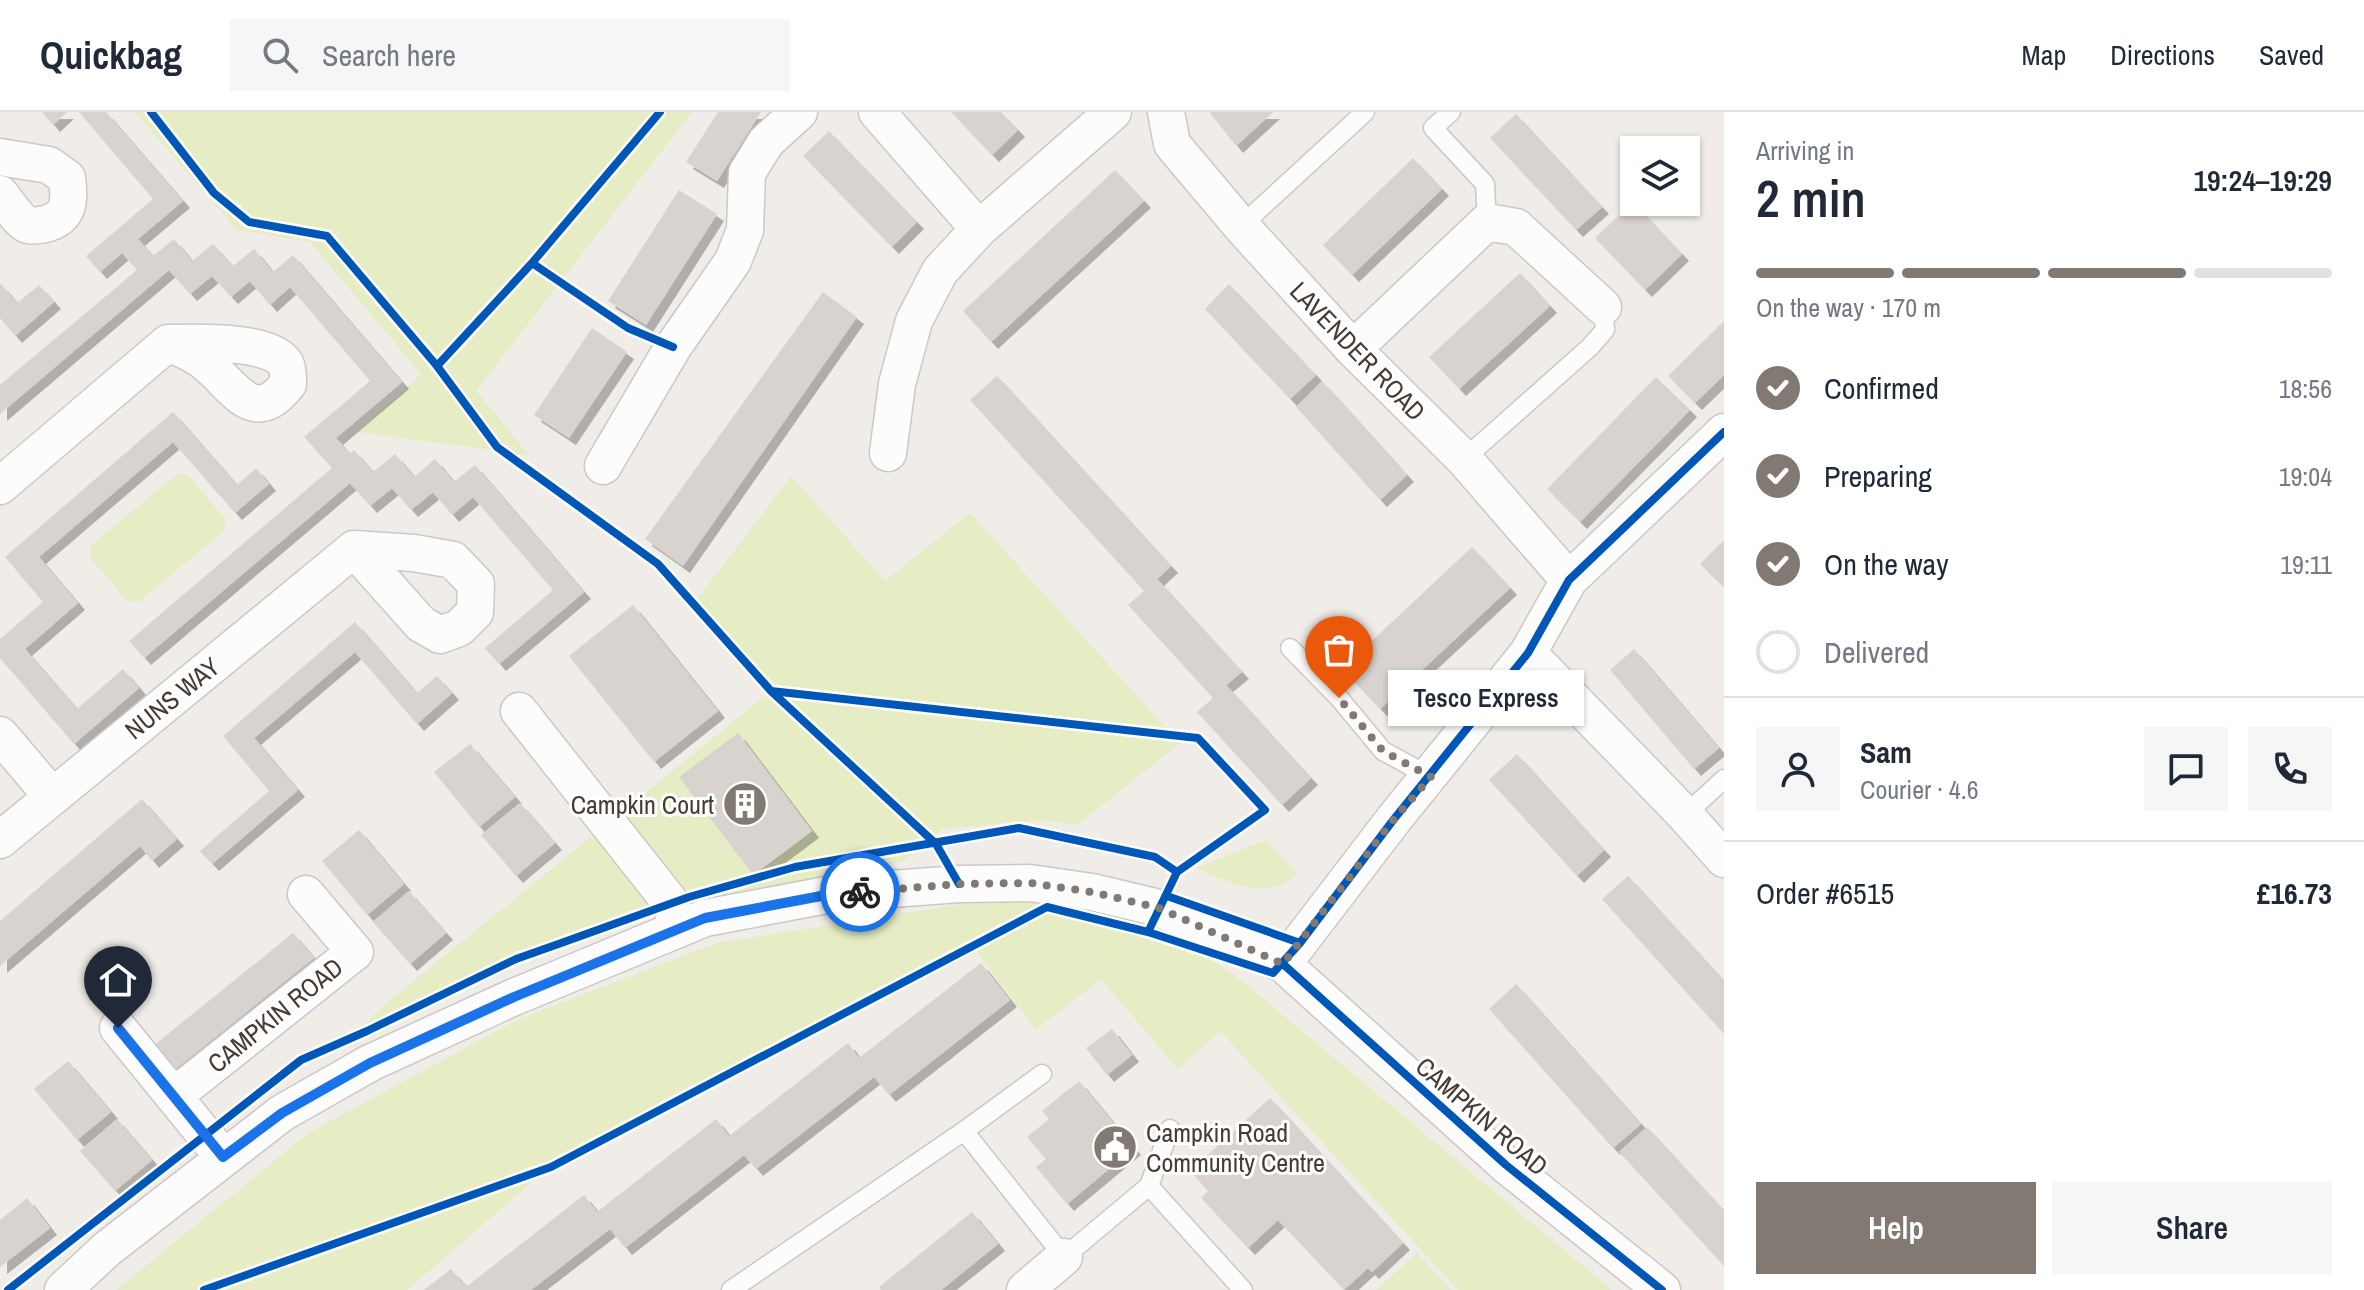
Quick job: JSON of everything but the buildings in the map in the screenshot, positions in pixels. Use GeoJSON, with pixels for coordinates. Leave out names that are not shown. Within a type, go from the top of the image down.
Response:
{"type":"FeatureCollection","features":[{"type":"Feature","properties":{"kind":"street"},"geometry":{"type":"LineString","coordinates":[[603,466],[673,347],[733,261],[745,230],[747,173],[766,142],[799,112]]}},
{"type":"Feature","properties":{"kind":"street"},"geometry":{"type":"LineString","coordinates":[[877,112],[979,229]]}},
{"type":"Feature","properties":{"kind":"street"},"geometry":{"type":"LineString","coordinates":[[888,453],[897,384],[914,321],[940,271],[979,229],[1113,112]]}},
{"type":"Feature","properties":{"kind":"street","name":"LAVENDER ROAD"},"geometry":{"type":"LineString","coordinates":[[1166,112],[1172,144],[1241,226],[1353,349],[1464,459],[1569,580]]}},
{"type":"Feature","properties":{"kind":"street"},"geometry":{"type":"LineString","coordinates":[[0,157],[49,165],[67,178],[70,200],[66,212],[54,222],[37,226],[26,224],[0,194]]}},
{"type":"Feature","properties":{"kind":"street"},"geometry":{"type":"LineString","coordinates":[[1353,349],[1487,222],[1516,227],[1603,307]]}},
{"type":"Feature","properties":{"kind":"street"},"geometry":{"type":"LineString","coordinates":[[0,486],[168,343]]}},
{"type":"Feature","properties":{"kind":"street"},"geometry":{"type":"LineString","coordinates":[[1283,964],[1394,819],[1431,777],[1528,653],[1569,580],[1724,432]]}},
{"type":"Feature","properties":{"kind":"street","name":"NUNS WAY"},"geometry":{"type":"LineString","coordinates":[[0,840],[354,549]]}},
{"type":"Feature","properties":{"kind":"street"},"geometry":{"type":"LineString","coordinates":[[1528,653],[1724,859]]}},
{"type":"Feature","properties":{"kind":"street"},"geometry":{"type":"LineString","coordinates":[[519,711],[671,903],[677,930]]}},
{"type":"Feature","properties":{"kind":"street"},"geometry":{"type":"LineString","coordinates":[[0,735],[52,796]]}},
{"type":"Feature","properties":{"kind":"street","name":"CAMPKIN ROAD"},"geometry":{"type":"LineString","coordinates":[[63,1290],[107,1249],[282,1113],[370,1063],[514,997],[705,918],[837,893],[959,884],[1030,883],[1092,892],[1159,908],[1283,964],[1518,1175],[1662,1290]]}},
{"type":"Feature","properties":{"kind":"street","name":"CAMPKIN ROAD"},"geometry":{"type":"LineString","coordinates":[[174,1096],[355,952],[306,894]]}},
{"type":"Feature","properties":{"kind":"street"},"geometry":{"type":"LineString","coordinates":[[118,1028],[223,1157]]}},
{"type":"Feature","properties":{"kind":"street"},"geometry":{"type":"LineString","coordinates":[[1025,1290],[1064,1257]]}},
{"type":"Feature","properties":{"kind":"lane"},"geometry":{"type":"LineString","coordinates":[[1241,226],[1365,112]]}},
{"type":"Feature","properties":{"kind":"lane"},"geometry":{"type":"LineString","coordinates":[[1451,112],[1433,128],[1485,184],[1487,222]]}},
{"type":"Feature","properties":{"kind":"lane"},"geometry":{"type":"LineString","coordinates":[[1464,459],[1590,347],[1605,330],[1603,307]]}},
{"type":"Feature","properties":{"kind":"lane"},"geometry":{"type":"LineString","coordinates":[[1290,648],[1339,698],[1383,751],[1431,777]]}},
{"type":"Feature","properties":{"kind":"lane"},"geometry":{"type":"LineString","coordinates":[[1685,815],[1724,779]]}},
{"type":"Feature","properties":{"kind":"lane"},"geometry":{"type":"LineString","coordinates":[[731,1290],[1042,1074]]}},
{"type":"Feature","properties":{"kind":"lane"},"geometry":{"type":"LineString","coordinates":[[964,1131],[1064,1257],[1149,1186],[1170,1129]]}},
{"type":"Feature","properties":{"kind":"lane"},"geometry":{"type":"LineString","coordinates":[[1149,1186],[1243,1290]]}},
{"type":"Feature","properties":{"kind":"green space"},"geometry":{"type":"Polygon","coordinates":[[[135,112],[692,112],[476,391],[529,455],[358,432],[421,374],[310,242],[237,230],[135,112]]]}},
{"type":"Feature","properties":{"kind":"green space"},"geometry":{"type":"Polygon","coordinates":[[[179,473],[188,475],[226,520],[224,531],[138,602],[127,601],[90,557],[91,545],[179,473]]]}},
{"type":"Feature","properties":{"kind":"green space"},"geometry":{"type":"Polygon","coordinates":[[[791,476],[885,581],[970,513],[1180,743],[1077,825],[1041,820],[942,829],[903,861],[710,901],[564,941],[344,1048],[379,1009],[771,691],[695,602],[791,476]]]}},
{"type":"Feature","properties":{"kind":"green space"},"geometry":{"type":"Polygon","coordinates":[[[1266,840],[1297,874],[1285,883],[1260,889],[1247,887],[1196,868],[1266,840]]]}},
{"type":"Feature","properties":{"kind":"green space"},"geometry":{"type":"Polygon","coordinates":[[[980,901],[1089,904],[1176,934],[1242,981],[1612,1290],[1458,1290],[1220,1031],[1178,1069],[1101,979],[1036,1030],[977,952],[537,1178],[407,1290],[116,1290],[310,1132],[519,1019],[717,943],[980,901]]]}},
{"type":"Feature","properties":{"kind":"green space"},"geometry":{"type":"Polygon","coordinates":[[[1417,1253],[1451,1290],[1376,1290],[1417,1253]]]}},
{"type":"Feature","properties":{"kind":"cycle path"},"geometry":{"type":"LineString","coordinates":[[151,112],[214,193],[249,222],[327,236],[437,366],[497,447],[658,564],[771,691],[1198,738],[1265,810],[1177,872],[1148,932]]}},
{"type":"Feature","properties":{"kind":"cycle path"},"geometry":{"type":"LineString","coordinates":[[437,366],[532,263],[660,112]]}},
{"type":"Feature","properties":{"kind":"cycle path"},"geometry":{"type":"LineString","coordinates":[[532,263],[628,328],[673,347]]}},
{"type":"Feature","properties":{"kind":"cycle path"},"geometry":{"type":"LineString","coordinates":[[204,1290],[551,1167],[1047,907],[1148,932],[1273,973],[1300,943],[1394,819],[1528,653],[1569,580],[1724,432]]}},
{"type":"Feature","properties":{"kind":"cycle path"},"geometry":{"type":"LineString","coordinates":[[771,691],[936,844],[959,884]]}},
{"type":"Feature","properties":{"kind":"cycle path"},"geometry":{"type":"LineString","coordinates":[[8,1290],[301,1060],[516,959],[689,897],[795,867],[1019,828],[1155,857],[1177,872]]}},
{"type":"Feature","properties":{"kind":"cycle path"},"geometry":{"type":"LineString","coordinates":[[1167,896],[1300,943]]}},
{"type":"Feature","properties":{"kind":"cycle path"},"geometry":{"type":"LineString","coordinates":[[1283,964],[1506,1165],[1662,1290]]}},
{"type":"Feature","properties":{"kind":"way so far"},"geometry":{"type":"LineString","coordinates":[[860,892],[959,884],[1030,883],[1092,892],[1159,908],[1283,964],[1394,819],[1431,777],[1383,751],[1339,698]]}},
{"type":"Feature","properties":{"kind":"place","name":"Tesco Express"},"geometry":{"type":"Point","coordinates":[1339,698]}},
{"type":"Feature","properties":{"kind":"place","name":"Campkin Court"},"geometry":{"type":"Point","coordinates":[745,804]}},
{"type":"Feature","properties":{"kind":"place","name":"Campkin Road Community Centre"},"geometry":{"type":"Point","coordinates":[1115,1147]}},
{"type":"Feature","properties":{"kind":"route"},"geometry":{"type":"LineString","coordinates":[[118,1028],[223,1157],[282,1113],[370,1063],[514,997],[705,918],[837,893],[860,892]]}}]}
